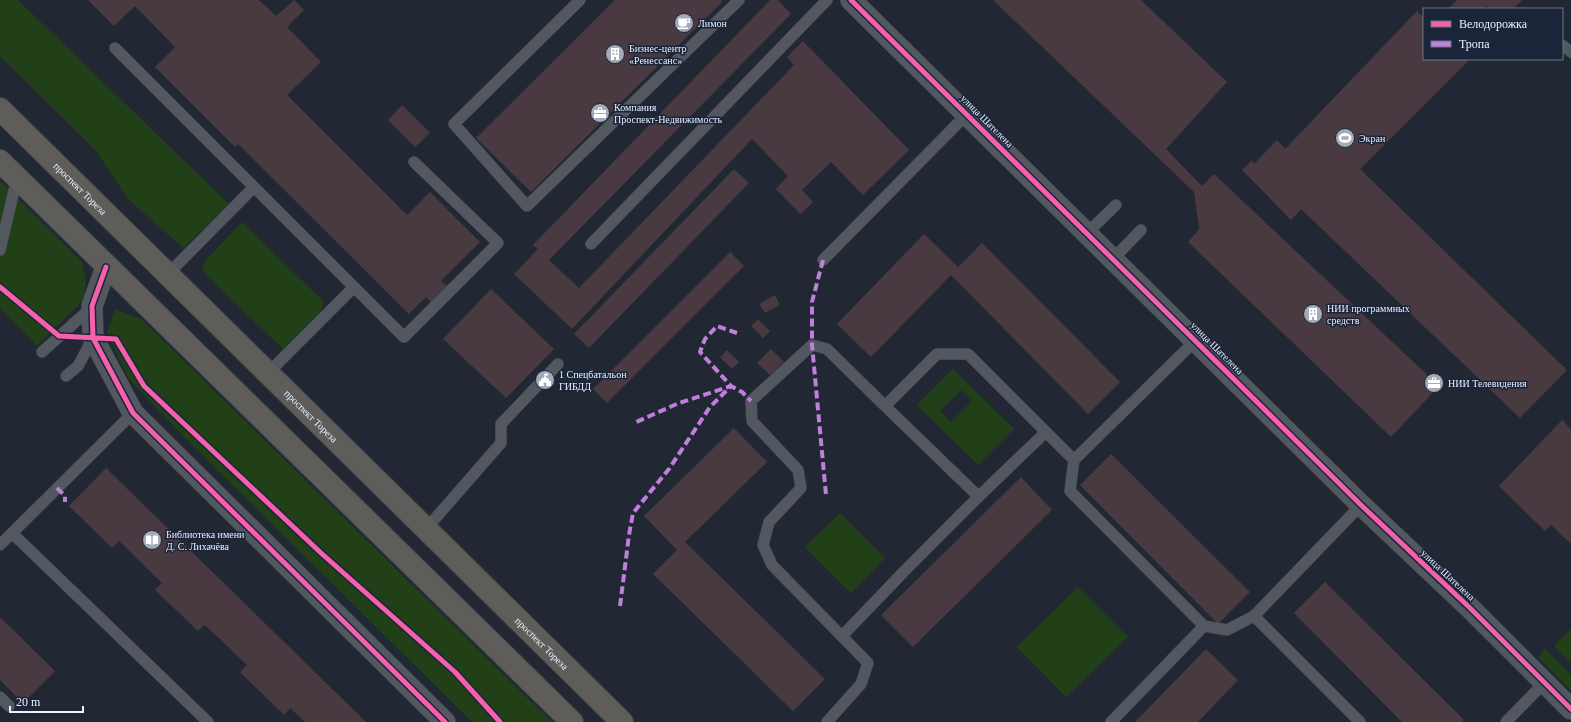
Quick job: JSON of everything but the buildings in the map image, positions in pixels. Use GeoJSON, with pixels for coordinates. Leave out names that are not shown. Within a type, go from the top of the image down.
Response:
{"type":"FeatureCollection","features":[{"type":"Feature","properties":{"kind":"main road","name":"проспект Тореза"},"geometry":{"type":"LineString","coordinates":[[0,109],[622,722]]}},
{"type":"Feature","properties":{"kind":"main road"},"geometry":{"type":"LineString","coordinates":[[0,161],[106,267],[572,722]]}},
{"type":"Feature","properties":{"kind":"street","name":"улица Шателена"},"geometry":{"type":"LineString","coordinates":[[851,0],[1362,505],[1470,608],[1571,709]]}},
{"type":"Feature","properties":{"kind":"street"},"geometry":{"type":"LineString","coordinates":[[106,267],[92,306],[92,338],[133,413],[445,722]]}},
{"type":"Feature","properties":{"kind":"lane"},"geometry":{"type":"LineString","coordinates":[[580,0],[454,124],[527,206],[736,1]]}},
{"type":"Feature","properties":{"kind":"lane"},"geometry":{"type":"LineString","coordinates":[[591,244],[827,0]]}},
{"type":"Feature","properties":{"kind":"lane"},"geometry":{"type":"LineString","coordinates":[[1563,46],[1571,52]]}},
{"type":"Feature","properties":{"kind":"lane"},"geometry":{"type":"LineString","coordinates":[[115,48],[404,337],[498,243],[414,162]]}},
{"type":"Feature","properties":{"kind":"lane"},"geometry":{"type":"LineString","coordinates":[[822,260],[967,114]]}},
{"type":"Feature","properties":{"kind":"lane"},"geometry":{"type":"LineString","coordinates":[[0,250],[17,178]]}},
{"type":"Feature","properties":{"kind":"lane"},"geometry":{"type":"LineString","coordinates":[[168,275],[254,187]]}},
{"type":"Feature","properties":{"kind":"lane"},"geometry":{"type":"LineString","coordinates":[[1088,233],[1116,205]]}},
{"type":"Feature","properties":{"kind":"lane"},"geometry":{"type":"LineString","coordinates":[[1113,259],[1141,230]]}},
{"type":"Feature","properties":{"kind":"lane"},"geometry":{"type":"LineString","coordinates":[[268,374],[354,287]]}},
{"type":"Feature","properties":{"kind":"lane"},"geometry":{"type":"LineString","coordinates":[[42,352],[92,306]]}},
{"type":"Feature","properties":{"kind":"lane"},"geometry":{"type":"LineString","coordinates":[[66,376],[78,366],[92,338]]}},
{"type":"Feature","properties":{"kind":"lane"},"geometry":{"type":"LineString","coordinates":[[1196,340],[1074,460],[1070,491],[1204,626],[1227,630],[1254,616],[1362,505]]}},
{"type":"Feature","properties":{"kind":"lane"},"geometry":{"type":"LineString","coordinates":[[827,722],[861,684],[868,663],[843,635],[772,565],[763,545],[769,522],[801,488],[798,470],[752,421],[751,401],[812,344],[827,349],[978,496]]}},
{"type":"Feature","properties":{"kind":"lane"},"geometry":{"type":"LineString","coordinates":[[885,406],[937,354],[968,354],[1074,460]]}},
{"type":"Feature","properties":{"kind":"lane"},"geometry":{"type":"LineString","coordinates":[[426,529],[501,443],[501,424],[558,364]]}},
{"type":"Feature","properties":{"kind":"lane"},"geometry":{"type":"LineString","coordinates":[[0,545],[133,413]]}},
{"type":"Feature","properties":{"kind":"lane"},"geometry":{"type":"LineString","coordinates":[[843,635],[897,577],[978,496],[1046,432]]}},
{"type":"Feature","properties":{"kind":"lane"},"geometry":{"type":"LineString","coordinates":[[12,533],[208,722]]}},
{"type":"Feature","properties":{"kind":"lane"},"geometry":{"type":"LineString","coordinates":[[1254,616],[1360,722]]}},
{"type":"Feature","properties":{"kind":"lane"},"geometry":{"type":"LineString","coordinates":[[1111,722],[1204,626]]}},
{"type":"Feature","properties":{"kind":"lane"},"geometry":{"type":"LineString","coordinates":[[1506,722],[1545,682]]}},
{"type":"Feature","properties":{"kind":"lane"},"geometry":{"type":"LineString","coordinates":[[0,697],[9,706]]}},
{"type":"Feature","properties":{"kind":"green space"},"geometry":{"type":"Polygon","coordinates":[[[0,0],[18,0],[229,204],[183,248],[128,199],[96,151],[0,56],[0,0]]]}},
{"type":"Feature","properties":{"kind":"green space"},"geometry":{"type":"Polygon","coordinates":[[[0,181],[82,262],[86,281],[83,300],[37,346],[0,308],[0,181]]]}},
{"type":"Feature","properties":{"kind":"green space"},"geometry":{"type":"Polygon","coordinates":[[[242,222],[324,302],[321,311],[283,349],[207,276],[202,268],[205,261],[242,222]]]}},
{"type":"Feature","properties":{"kind":"green space"},"geometry":{"type":"Polygon","coordinates":[[[115,309],[141,319],[552,722],[472,722],[188,441],[129,379],[107,333],[115,309]]]}},
{"type":"Feature","properties":{"kind":"green space"},"geometry":{"type":"Polygon","coordinates":[[[953,369],[1014,429],[978,465],[917,405],[953,369]],[[961,390],[940,411],[951,422],[972,401],[961,390]]]}},
{"type":"Feature","properties":{"kind":"green space"},"geometry":{"type":"Polygon","coordinates":[[[840,513],[885,558],[851,593],[805,547],[840,513]]]}},
{"type":"Feature","properties":{"kind":"green space"},"geometry":{"type":"Polygon","coordinates":[[[1078,587],[1128,637],[1066,697],[1017,647],[1078,587]]]}},
{"type":"Feature","properties":{"kind":"green space"},"geometry":{"type":"Polygon","coordinates":[[[1571,629],[1571,663],[1554,646],[1571,629]]]}},
{"type":"Feature","properties":{"kind":"green space"},"geometry":{"type":"Polygon","coordinates":[[[1545,649],[1571,675],[1571,691],[1538,657],[1545,649]]]}},
{"type":"Feature","properties":{"kind":"marked path"},"geometry":{"type":"LineString","coordinates":[[823,260],[812,302],[812,345],[826,495]]}},
{"type":"Feature","properties":{"kind":"marked path"},"geometry":{"type":"LineString","coordinates":[[737,333],[717,326],[705,339],[700,352],[731,386],[742,392],[751,401]]}},
{"type":"Feature","properties":{"kind":"marked path"},"geometry":{"type":"LineString","coordinates":[[620,606],[633,513],[669,469],[710,407],[731,386],[679,403],[634,423]]}},
{"type":"Feature","properties":{"kind":"marked path"},"geometry":{"type":"LineString","coordinates":[[57,488],[65,496],[65,502]]}},
{"type":"Feature","properties":{"kind":"cycle path"},"geometry":{"type":"LineString","coordinates":[[851,0],[1361,505],[1470,608],[1571,709]]}},
{"type":"Feature","properties":{"kind":"cycle path"},"geometry":{"type":"LineString","coordinates":[[106,267],[92,306],[93,338],[133,413],[445,722]]}},
{"type":"Feature","properties":{"kind":"cycle path"},"geometry":{"type":"LineString","coordinates":[[0,287],[59,336],[116,339],[144,386],[321,553],[455,672],[500,722]]}},
{"type":"Feature","properties":{"kind":"place","name":"Лимон"},"geometry":{"type":"Point","coordinates":[684,23]}},
{"type":"Feature","properties":{"kind":"place","name":"Бизнес-центр «Ренессанс»"},"geometry":{"type":"Point","coordinates":[615,54]}},
{"type":"Feature","properties":{"kind":"place","name":"Компания Проспект-Недвижимость"},"geometry":{"type":"Point","coordinates":[600,113]}},
{"type":"Feature","properties":{"kind":"place","name":"Экран"},"geometry":{"type":"Point","coordinates":[1345,138]}},
{"type":"Feature","properties":{"kind":"place","name":"НИИ программных средств"},"geometry":{"type":"Point","coordinates":[1313,314]}},
{"type":"Feature","properties":{"kind":"place","name":"1 Спецбатальон ГИБДД"},"geometry":{"type":"Point","coordinates":[545,380]}},
{"type":"Feature","properties":{"kind":"place","name":"НИИ Телевидения"},"geometry":{"type":"Point","coordinates":[1434,383]}},
{"type":"Feature","properties":{"kind":"place","name":"Библиотека имени Д. С. Лихачёва"},"geometry":{"type":"Point","coordinates":[152,540]}}]}
